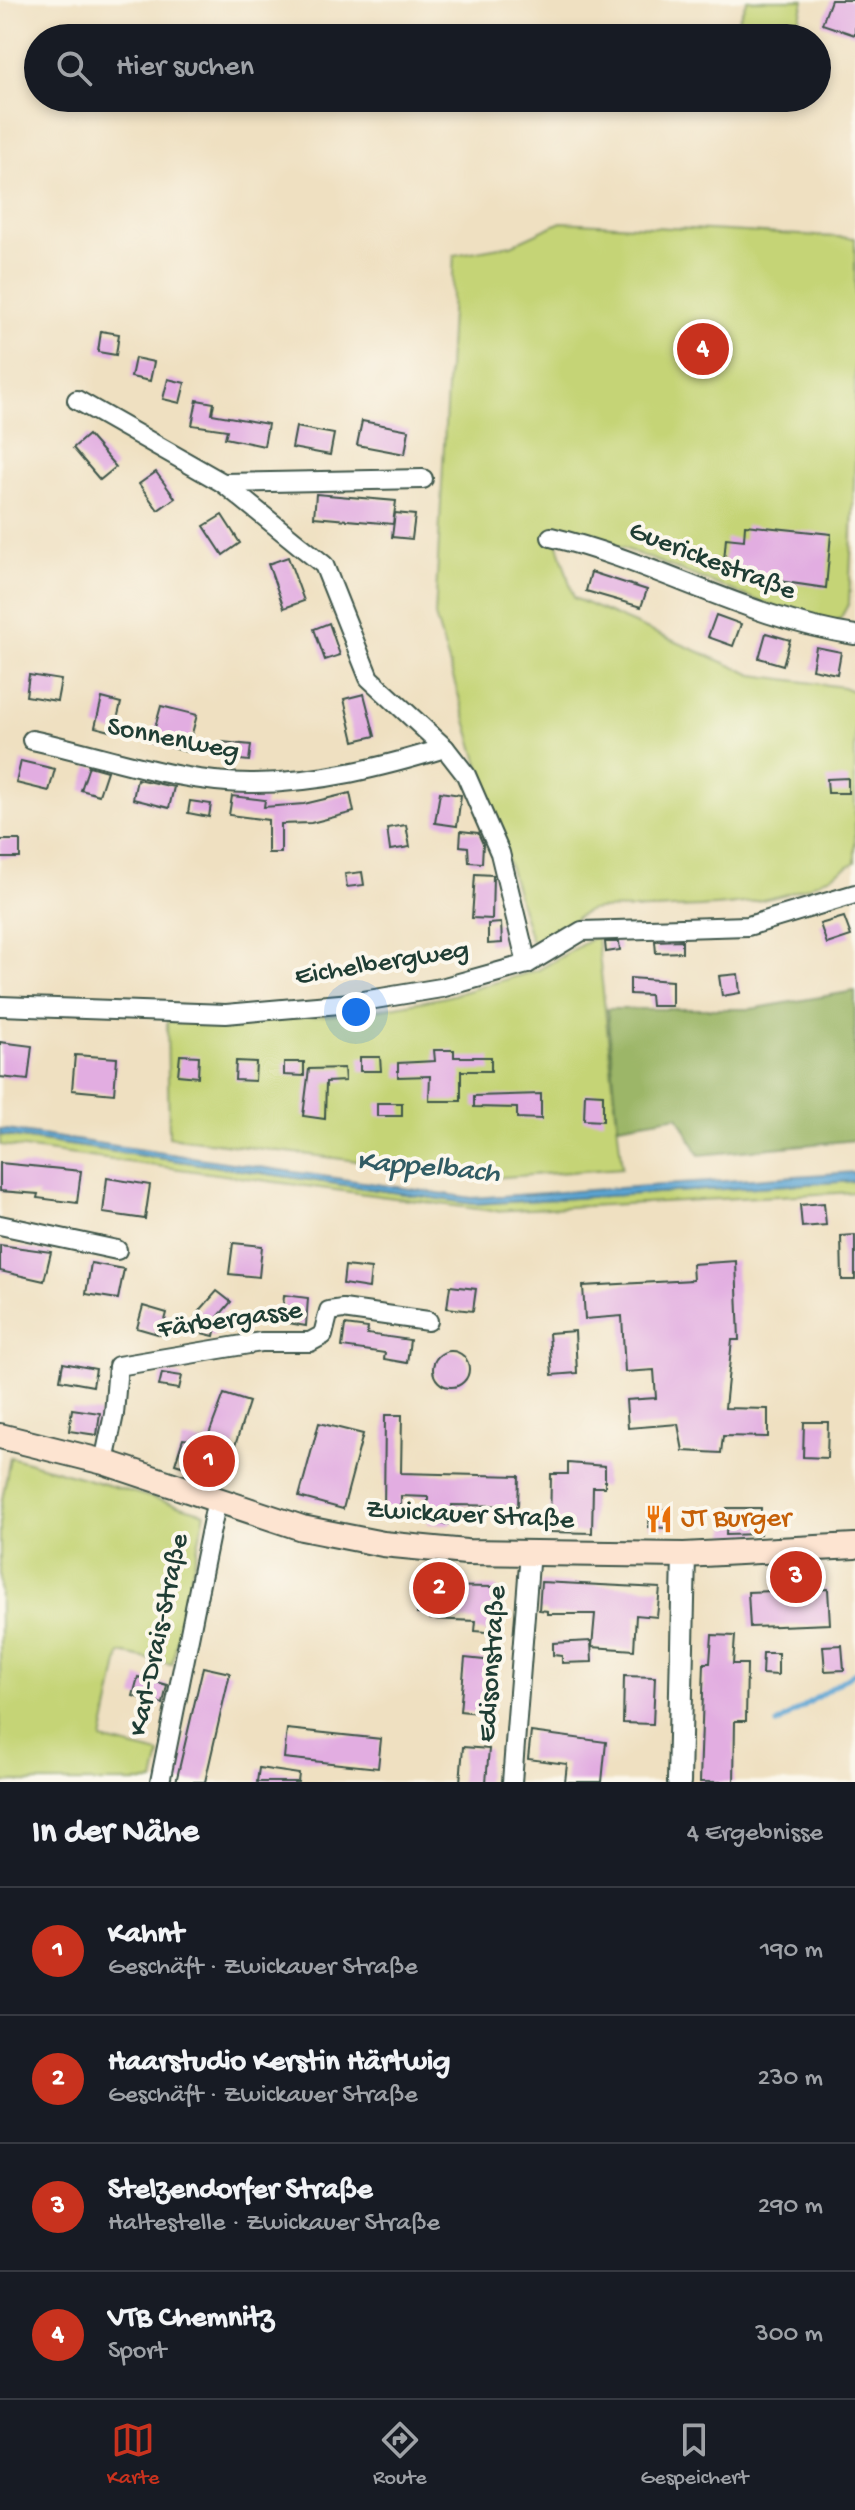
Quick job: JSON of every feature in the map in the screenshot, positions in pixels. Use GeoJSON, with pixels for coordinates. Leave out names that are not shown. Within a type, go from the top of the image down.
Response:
{"type":"FeatureCollection","features":[{"type":"Feature","properties":{"kind":"main road","name":"Zwickauer Straße"},"geometry":{"type":"LineString","coordinates":[[0,1436],[104,1462],[341,1538],[466,1552],[684,1555],[855,1546]]}},
{"type":"Feature","properties":{"kind":"street"},"geometry":{"type":"LineString","coordinates":[[77,400],[223,483],[324,565],[369,678],[445,748],[466,775],[500,853],[527,964]]}},
{"type":"Feature","properties":{"kind":"street"},"geometry":{"type":"LineString","coordinates":[[223,483],[423,479]]}},
{"type":"Feature","properties":{"kind":"street","name":"Guerickestraße"},"geometry":{"type":"LineString","coordinates":[[551,537],[651,567],[727,602],[806,628],[855,635]]}},
{"type":"Feature","properties":{"kind":"street","name":"Sonnenweg"},"geometry":{"type":"LineString","coordinates":[[32,740],[196,778],[253,783],[311,779],[383,767],[445,748]]}},
{"type":"Feature","properties":{"kind":"street","name":"Eichelbergweg"},"geometry":{"type":"LineString","coordinates":[[0,1006],[226,1014],[351,1003],[441,988],[527,964],[582,931],[748,926],[855,894]]}},
{"type":"Feature","properties":{"kind":"street"},"geometry":{"type":"LineString","coordinates":[[0,1225],[117,1250]]}},
{"type":"Feature","properties":{"kind":"street","name":"Färbergasse"},"geometry":{"type":"LineString","coordinates":[[104,1462],[114,1414],[118,1366],[261,1342],[310,1342],[323,1335],[329,1311],[343,1309],[428,1321]]}},
{"type":"Feature","properties":{"kind":"street","name":"Karl-Drais-Straße"},"geometry":{"type":"LineString","coordinates":[[160,1782],[217,1499]]}},
{"type":"Feature","properties":{"kind":"street","name":"Edisonstraße"},"geometry":{"type":"LineString","coordinates":[[512,1782],[530,1551]]}},
{"type":"Feature","properties":{"kind":"street"},"geometry":{"type":"LineString","coordinates":[[679,1782],[684,1555]]}},
{"type":"Feature","properties":{"kind":"green space"},"geometry":{"type":"Polygon","coordinates":[[[747,0],[804,0],[798,24],[736,24],[747,0]]]}},
{"type":"Feature","properties":{"kind":"green space"},"geometry":{"type":"Polygon","coordinates":[[[561,222],[855,238],[855,461],[849,603],[840,619],[816,623],[623,548],[554,531],[574,598],[753,675],[843,687],[855,692],[855,862],[805,888],[780,896],[705,907],[593,910],[580,915],[549,939],[531,940],[435,616],[454,255],[511,245],[561,222]]]}},
{"type":"Feature","properties":{"kind":"green space"},"geometry":{"type":"Polygon","coordinates":[[[597,936],[622,1168],[491,1178],[169,1137],[167,1021],[227,1023],[358,1013],[446,997],[538,970],[597,936]]]}},
{"type":"Feature","properties":{"kind":"green space"},"geometry":{"type":"Polygon","coordinates":[[[855,991],[855,1140],[699,1155],[678,1116],[618,1126],[607,1009],[751,1009],[855,991]]]}},
{"type":"Feature","properties":{"kind":"green space"},"geometry":{"type":"Polygon","coordinates":[[[0,1135],[474,1204],[855,1181],[855,1192],[492,1211],[0,1145],[0,1135]]]}},
{"type":"Feature","properties":{"kind":"green space"},"geometry":{"type":"Polygon","coordinates":[[[10,1457],[205,1513],[172,1664],[120,1653],[102,1740],[160,1754],[154,1782],[0,1782],[0,1511],[10,1457]]]}},
{"type":"Feature","properties":{"kind":"water"},"geometry":{"type":"Polygon","coordinates":[[[0,1129],[472,1198],[855,1172],[855,1181],[474,1204],[0,1135],[0,1129]]]}},
{"type":"Feature","properties":{"kind":"building"},"geometry":{"type":"Polygon","coordinates":[[[831,0],[855,0],[855,35],[831,27],[831,24],[822,24],[831,0]]]}},
{"type":"Feature","properties":{"kind":"building"},"geometry":{"type":"Polygon","coordinates":[[[101,331],[119,334],[116,355],[98,352],[101,331]]]}},
{"type":"Feature","properties":{"kind":"building"},"geometry":{"type":"Polygon","coordinates":[[[135,358],[154,362],[150,381],[131,377],[135,358]]]}},
{"type":"Feature","properties":{"kind":"building"},"geometry":{"type":"Polygon","coordinates":[[[168,379],[185,383],[180,403],[163,399],[168,379]]]}},
{"type":"Feature","properties":{"kind":"building"},"geometry":{"type":"Polygon","coordinates":[[[197,400],[214,403],[212,414],[268,424],[264,446],[225,438],[227,430],[192,425],[197,400]]]}},
{"type":"Feature","properties":{"kind":"building"},"geometry":{"type":"Polygon","coordinates":[[[362,421],[409,430],[405,454],[357,445],[362,421]]]}},
{"type":"Feature","properties":{"kind":"building"},"geometry":{"type":"Polygon","coordinates":[[[296,427],[334,434],[330,455],[292,448],[296,427]]]}},
{"type":"Feature","properties":{"kind":"building"},"geometry":{"type":"Polygon","coordinates":[[[88,435],[116,467],[100,480],[73,448],[88,435]]]}},
{"type":"Feature","properties":{"kind":"building"},"geometry":{"type":"Polygon","coordinates":[[[156,472],[175,498],[158,510],[139,484],[156,472]]]}},
{"type":"Feature","properties":{"kind":"building"},"geometry":{"type":"Polygon","coordinates":[[[316,494],[396,501],[393,524],[314,517],[316,494]]]}},
{"type":"Feature","properties":{"kind":"building"},"geometry":{"type":"Polygon","coordinates":[[[395,513],[415,515],[412,539],[392,537],[395,513]]]}},
{"type":"Feature","properties":{"kind":"building"},"geometry":{"type":"Polygon","coordinates":[[[222,515],[240,543],[223,555],[204,526],[222,515]]]}},
{"type":"Feature","properties":{"kind":"building"},"geometry":{"type":"Polygon","coordinates":[[[745,525],[831,534],[826,588],[723,573],[726,538],[744,540],[745,525]]]}},
{"type":"Feature","properties":{"kind":"building"},"geometry":{"type":"Polygon","coordinates":[[[288,557],[304,601],[284,608],[268,564],[288,557]]]}},
{"type":"Feature","properties":{"kind":"building"},"geometry":{"type":"Polygon","coordinates":[[[591,572],[647,590],[641,607],[586,591],[591,572]]]}},
{"type":"Feature","properties":{"kind":"building"},"geometry":{"type":"Polygon","coordinates":[[[716,615],[741,624],[733,646],[708,637],[716,615]]]}},
{"type":"Feature","properties":{"kind":"building"},"geometry":{"type":"Polygon","coordinates":[[[329,623],[340,655],[325,660],[314,629],[329,623]]]}},
{"type":"Feature","properties":{"kind":"building"},"geometry":{"type":"Polygon","coordinates":[[[766,633],[790,640],[783,665],[759,658],[766,633]]]}},
{"type":"Feature","properties":{"kind":"building"},"geometry":{"type":"Polygon","coordinates":[[[816,647],[841,652],[837,674],[812,669],[816,647]]]}},
{"type":"Feature","properties":{"kind":"building"},"geometry":{"type":"Polygon","coordinates":[[[29,675],[61,680],[57,701],[26,696],[29,675]]]}},
{"type":"Feature","properties":{"kind":"building"},"geometry":{"type":"Polygon","coordinates":[[[364,694],[375,736],[354,741],[344,699],[364,694]]]}},
{"type":"Feature","properties":{"kind":"building"},"geometry":{"type":"Polygon","coordinates":[[[102,698],[121,703],[114,732],[95,727],[102,698]]]}},
{"type":"Feature","properties":{"kind":"building"},"geometry":{"type":"Polygon","coordinates":[[[161,706],[197,715],[187,752],[151,742],[161,706]]]}},
{"type":"Feature","properties":{"kind":"building"},"geometry":{"type":"Polygon","coordinates":[[[222,742],[251,745],[249,761],[221,758],[222,742]]]}},
{"type":"Feature","properties":{"kind":"building"},"geometry":{"type":"Polygon","coordinates":[[[21,761],[55,769],[49,791],[16,783],[21,761]]]}},
{"type":"Feature","properties":{"kind":"building"},"geometry":{"type":"Polygon","coordinates":[[[89,766],[107,771],[99,795],[81,790],[89,766]]]}},
{"type":"Feature","properties":{"kind":"building"},"geometry":{"type":"Polygon","coordinates":[[[848,778],[848,793],[828,793],[827,779],[848,778]]]}},
{"type":"Feature","properties":{"kind":"building"},"geometry":{"type":"Polygon","coordinates":[[[137,779],[174,787],[169,808],[133,799],[137,779]]]}},
{"type":"Feature","properties":{"kind":"building"},"geometry":{"type":"Polygon","coordinates":[[[440,792],[461,795],[457,826],[435,823],[440,792]]]}},
{"type":"Feature","properties":{"kind":"building"},"geometry":{"type":"Polygon","coordinates":[[[350,793],[354,812],[311,823],[281,824],[281,853],[268,853],[268,820],[229,815],[232,796],[265,800],[264,807],[304,804],[350,793]]]}},
{"type":"Feature","properties":{"kind":"building"},"geometry":{"type":"Polygon","coordinates":[[[190,801],[211,804],[209,817],[188,813],[190,801]]]}},
{"type":"Feature","properties":{"kind":"building"},"geometry":{"type":"Polygon","coordinates":[[[406,825],[410,847],[390,850],[387,828],[406,825]]]}},
{"type":"Feature","properties":{"kind":"building"},"geometry":{"type":"Polygon","coordinates":[[[461,831],[478,833],[483,844],[482,863],[469,862],[468,847],[460,846],[461,831]]]}},
{"type":"Feature","properties":{"kind":"building"},"geometry":{"type":"Polygon","coordinates":[[[0,840],[20,840],[20,858],[0,858],[0,840]]]}},
{"type":"Feature","properties":{"kind":"building"},"geometry":{"type":"Polygon","coordinates":[[[362,872],[364,885],[347,887],[345,874],[362,872]]]}},
{"type":"Feature","properties":{"kind":"building"},"geometry":{"type":"Polygon","coordinates":[[[475,874],[493,875],[492,919],[472,918],[475,874]]]}},
{"type":"Feature","properties":{"kind":"building"},"geometry":{"type":"Polygon","coordinates":[[[844,917],[851,936],[827,944],[820,924],[844,917]]]}},
{"type":"Feature","properties":{"kind":"building"},"geometry":{"type":"Polygon","coordinates":[[[501,923],[502,943],[488,944],[488,924],[501,923]]]}},
{"type":"Feature","properties":{"kind":"building"},"geometry":{"type":"Polygon","coordinates":[[[682,940],[682,952],[656,953],[655,941],[682,940]]]}},
{"type":"Feature","properties":{"kind":"building"},"geometry":{"type":"Polygon","coordinates":[[[605,942],[619,942],[620,950],[606,952],[605,942]]]}},
{"type":"Feature","properties":{"kind":"building"},"geometry":{"type":"Polygon","coordinates":[[[738,974],[740,993],[722,996],[719,976],[738,974]]]}},
{"type":"Feature","properties":{"kind":"building"},"geometry":{"type":"Polygon","coordinates":[[[630,978],[672,981],[672,1006],[651,1006],[650,995],[630,994],[630,978]]]}},
{"type":"Feature","properties":{"kind":"building"},"geometry":{"type":"Polygon","coordinates":[[[0,1042],[32,1046],[28,1080],[0,1077],[0,1042]]]}},
{"type":"Feature","properties":{"kind":"building"},"geometry":{"type":"Polygon","coordinates":[[[434,1050],[454,1050],[454,1057],[491,1057],[491,1071],[461,1071],[461,1101],[429,1101],[430,1076],[398,1077],[398,1063],[435,1061],[434,1050]]]}},
{"type":"Feature","properties":{"kind":"building"},"geometry":{"type":"Polygon","coordinates":[[[75,1055],[117,1058],[114,1094],[72,1090],[75,1055]]]}},
{"type":"Feature","properties":{"kind":"building"},"geometry":{"type":"Polygon","coordinates":[[[180,1055],[199,1056],[198,1077],[178,1075],[180,1055]]]}},
{"type":"Feature","properties":{"kind":"building"},"geometry":{"type":"Polygon","coordinates":[[[360,1057],[380,1057],[381,1071],[360,1071],[360,1057]]]}},
{"type":"Feature","properties":{"kind":"building"},"geometry":{"type":"Polygon","coordinates":[[[236,1061],[256,1062],[255,1081],[235,1080],[236,1061]]]}},
{"type":"Feature","properties":{"kind":"building"},"geometry":{"type":"Polygon","coordinates":[[[284,1062],[304,1062],[304,1076],[284,1075],[284,1062]]]}},
{"type":"Feature","properties":{"kind":"building"},"geometry":{"type":"Polygon","coordinates":[[[344,1068],[345,1081],[326,1082],[325,1119],[303,1116],[309,1069],[344,1068]]]}},
{"type":"Feature","properties":{"kind":"building"},"geometry":{"type":"Polygon","coordinates":[[[585,1093],[603,1094],[603,1121],[584,1120],[585,1093]]]}},
{"type":"Feature","properties":{"kind":"building"},"geometry":{"type":"Polygon","coordinates":[[[541,1094],[541,1119],[517,1118],[517,1108],[474,1107],[474,1096],[541,1094]]]}},
{"type":"Feature","properties":{"kind":"building"},"geometry":{"type":"Polygon","coordinates":[[[377,1103],[402,1103],[402,1116],[377,1116],[377,1103]]]}},
{"type":"Feature","properties":{"kind":"building"},"geometry":{"type":"Polygon","coordinates":[[[0,1163],[81,1171],[77,1203],[37,1198],[38,1194],[0,1191],[0,1163]]]}},
{"type":"Feature","properties":{"kind":"building"},"geometry":{"type":"Polygon","coordinates":[[[107,1178],[150,1185],[145,1219],[103,1213],[107,1178]]]}},
{"type":"Feature","properties":{"kind":"building"},"geometry":{"type":"Polygon","coordinates":[[[824,1203],[826,1225],[802,1227],[800,1205],[824,1203]]]}},
{"type":"Feature","properties":{"kind":"building"},"geometry":{"type":"Polygon","coordinates":[[[855,1235],[855,1280],[842,1280],[841,1236],[855,1235]]]}},
{"type":"Feature","properties":{"kind":"building"},"geometry":{"type":"Polygon","coordinates":[[[233,1243],[262,1246],[259,1277],[229,1274],[233,1243]]]}},
{"type":"Feature","properties":{"kind":"building"},"geometry":{"type":"Polygon","coordinates":[[[0,1245],[51,1252],[44,1281],[0,1271],[0,1245]]]}},
{"type":"Feature","properties":{"kind":"building"},"geometry":{"type":"Polygon","coordinates":[[[736,1261],[739,1340],[732,1340],[725,1408],[768,1409],[768,1437],[723,1436],[721,1453],[683,1451],[678,1424],[628,1428],[626,1400],[656,1398],[654,1370],[625,1372],[622,1316],[585,1319],[583,1286],[693,1280],[692,1264],[736,1261]]]}},
{"type":"Feature","properties":{"kind":"building"},"geometry":{"type":"Polygon","coordinates":[[[91,1263],[124,1269],[118,1299],[86,1294],[91,1263]]]}},
{"type":"Feature","properties":{"kind":"building"},"geometry":{"type":"Polygon","coordinates":[[[345,1266],[371,1269],[369,1288],[343,1284],[345,1266]]]}},
{"type":"Feature","properties":{"kind":"building"},"geometry":{"type":"Polygon","coordinates":[[[450,1286],[476,1289],[473,1311],[447,1308],[450,1286]]]}},
{"type":"Feature","properties":{"kind":"building"},"geometry":{"type":"Polygon","coordinates":[[[217,1291],[231,1302],[218,1317],[214,1336],[193,1331],[196,1315],[217,1291]]]}},
{"type":"Feature","properties":{"kind":"building"},"geometry":{"type":"Polygon","coordinates":[[[284,1295],[308,1298],[306,1326],[282,1322],[284,1295]]]}},
{"type":"Feature","properties":{"kind":"building"},"geometry":{"type":"Polygon","coordinates":[[[143,1306],[167,1313],[161,1335],[137,1328],[143,1306]]]}},
{"type":"Feature","properties":{"kind":"building"},"geometry":{"type":"Polygon","coordinates":[[[345,1325],[368,1328],[367,1334],[410,1340],[407,1363],[384,1359],[385,1353],[342,1347],[345,1325]]]}},
{"type":"Feature","properties":{"kind":"building"},"geometry":{"type":"Polygon","coordinates":[[[575,1331],[577,1373],[552,1375],[549,1333],[575,1331]]]}},
{"type":"Feature","properties":{"kind":"building"},"geometry":{"type":"Polygon","coordinates":[[[451,1351],[464,1356],[469,1369],[464,1382],[451,1387],[438,1382],[433,1369],[438,1356],[451,1351]]]}},
{"type":"Feature","properties":{"kind":"building"},"geometry":{"type":"Polygon","coordinates":[[[63,1363],[96,1369],[93,1386],[60,1380],[63,1363]]]}},
{"type":"Feature","properties":{"kind":"building"},"geometry":{"type":"Polygon","coordinates":[[[162,1373],[182,1376],[179,1389],[159,1386],[162,1373]]]}},
{"type":"Feature","properties":{"kind":"building"},"geometry":{"type":"Polygon","coordinates":[[[224,1394],[249,1402],[232,1455],[217,1451],[210,1475],[175,1464],[183,1439],[206,1442],[224,1394]]]}},
{"type":"Feature","properties":{"kind":"building"},"geometry":{"type":"Polygon","coordinates":[[[72,1409],[100,1413],[97,1435],[69,1431],[72,1409]]]}},
{"type":"Feature","properties":{"kind":"building"},"geometry":{"type":"Polygon","coordinates":[[[385,1415],[402,1415],[401,1473],[519,1476],[518,1506],[452,1505],[452,1524],[428,1524],[428,1497],[401,1496],[401,1512],[384,1512],[385,1415]]]}},
{"type":"Feature","properties":{"kind":"building"},"geometry":{"type":"Polygon","coordinates":[[[804,1422],[828,1422],[827,1458],[803,1457],[804,1422]]]}},
{"type":"Feature","properties":{"kind":"building"},"geometry":{"type":"Polygon","coordinates":[[[319,1423],[363,1434],[343,1509],[299,1497],[319,1423]]]}},
{"type":"Feature","properties":{"kind":"building"},"geometry":{"type":"Polygon","coordinates":[[[568,1463],[605,1466],[605,1487],[593,1487],[592,1533],[550,1532],[551,1474],[568,1474],[568,1463]]]}},
{"type":"Feature","properties":{"kind":"building"},"geometry":{"type":"Polygon","coordinates":[[[727,1508],[761,1508],[760,1534],[726,1535],[727,1508]]]}},
{"type":"Feature","properties":{"kind":"building"},"geometry":{"type":"Polygon","coordinates":[[[650,1509],[667,1510],[666,1528],[649,1527],[650,1509]]]}},
{"type":"Feature","properties":{"kind":"building"},"geometry":{"type":"Polygon","coordinates":[[[541,1582],[660,1588],[657,1617],[636,1615],[634,1650],[592,1647],[595,1614],[547,1614],[547,1611],[539,1610],[541,1582]]]}},
{"type":"Feature","properties":{"kind":"building"},"geometry":{"type":"Polygon","coordinates":[[[417,1586],[496,1587],[500,1592],[497,1633],[475,1631],[476,1621],[430,1619],[430,1614],[417,1614],[417,1586]]]}},
{"type":"Feature","properties":{"kind":"building"},"geometry":{"type":"Polygon","coordinates":[[[828,1589],[830,1624],[750,1627],[748,1592],[828,1589]]]}},
{"type":"Feature","properties":{"kind":"building"},"geometry":{"type":"Polygon","coordinates":[[[712,1635],[735,1636],[733,1664],[747,1664],[746,1721],[735,1721],[734,1782],[700,1782],[704,1663],[710,1663],[712,1635]]]}},
{"type":"Feature","properties":{"kind":"building"},"geometry":{"type":"Polygon","coordinates":[[[591,1641],[592,1662],[562,1663],[562,1656],[553,1655],[553,1643],[591,1641]]]}},
{"type":"Feature","properties":{"kind":"building"},"geometry":{"type":"Polygon","coordinates":[[[842,1645],[844,1670],[825,1671],[823,1646],[842,1645]]]}},
{"type":"Feature","properties":{"kind":"building"},"geometry":{"type":"Polygon","coordinates":[[[763,1653],[778,1653],[778,1675],[762,1674],[763,1653]]]}},
{"type":"Feature","properties":{"kind":"building"},"geometry":{"type":"Polygon","coordinates":[[[465,1658],[493,1661],[488,1714],[460,1711],[465,1658]]]}},
{"type":"Feature","properties":{"kind":"building"},"geometry":{"type":"Polygon","coordinates":[[[203,1667],[230,1673],[205,1782],[176,1782],[203,1667]]]}},
{"type":"Feature","properties":{"kind":"building"},"geometry":{"type":"Polygon","coordinates":[[[624,1676],[655,1677],[653,1724],[623,1723],[624,1676]]]}},
{"type":"Feature","properties":{"kind":"building"},"geometry":{"type":"Polygon","coordinates":[[[138,1677],[167,1685],[163,1704],[133,1696],[138,1677]]]}},
{"type":"Feature","properties":{"kind":"building"},"geometry":{"type":"Polygon","coordinates":[[[287,1729],[381,1739],[378,1768],[284,1758],[287,1729]]]}},
{"type":"Feature","properties":{"kind":"building"},"geometry":{"type":"Polygon","coordinates":[[[531,1732],[606,1742],[602,1782],[565,1782],[567,1764],[528,1759],[531,1732]]]}},
{"type":"Feature","properties":{"kind":"building"},"geometry":{"type":"Polygon","coordinates":[[[463,1747],[489,1749],[486,1782],[460,1782],[463,1747]]]}},
{"type":"Feature","properties":{"kind":"building"},"geometry":{"type":"Polygon","coordinates":[[[259,1768],[299,1774],[298,1782],[257,1782],[259,1768]]]}},
{"type":"Feature","properties":{"kind":"waterway"},"geometry":{"type":"LineString","coordinates":[[777,1724],[855,1672]]}},
{"type":"Feature","properties":{"kind":"place","name":"VTB Chemnitz"},"geometry":{"type":"Point","coordinates":[703,349]}},
{"type":"Feature","properties":{"kind":"place","name":"Kahnt"},"geometry":{"type":"Point","coordinates":[209,1461]}},
{"type":"Feature","properties":{"kind":"place","name":"JT Burger"},"geometry":{"type":"Point","coordinates":[659,1519]}},
{"type":"Feature","properties":{"kind":"place","name":"Stelzendorfer Straße"},"geometry":{"type":"Point","coordinates":[796,1577]}},
{"type":"Feature","properties":{"kind":"place","name":"Haarstudio Kerstin Härtwig"},"geometry":{"type":"Point","coordinates":[439,1588]}},
{"type":"Feature","properties":{"kind":"water label","name":"Kappelbach"},"geometry":{"type":"Point","coordinates":[428,1169]}}]}
